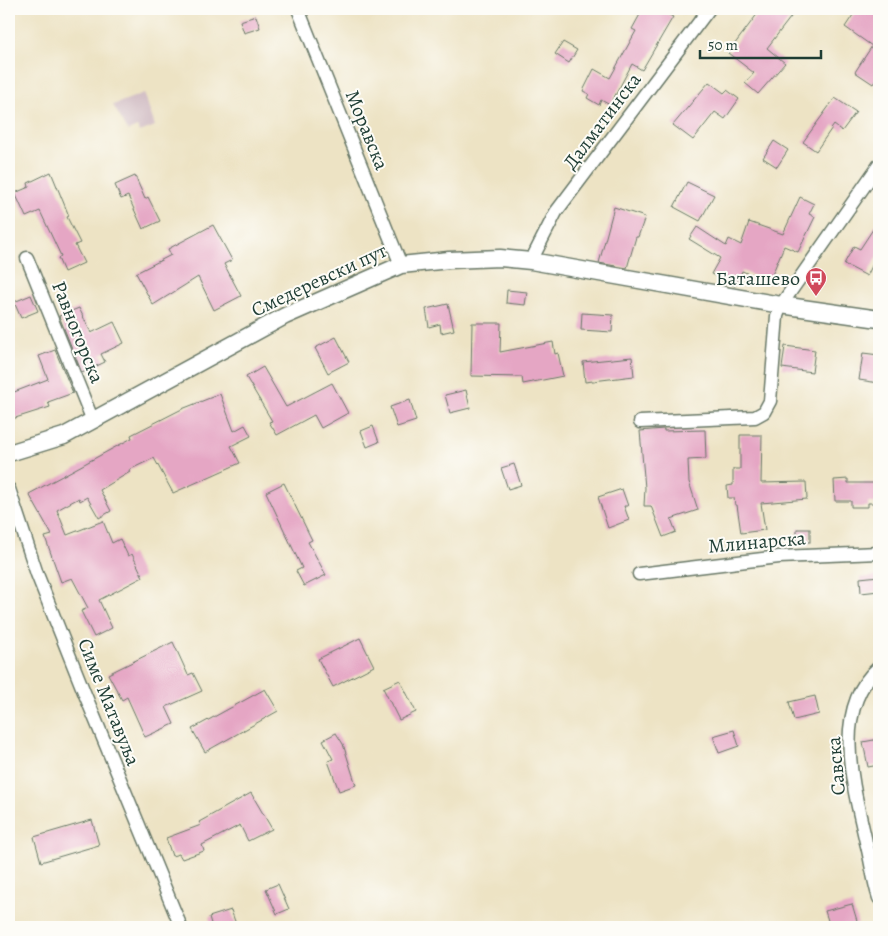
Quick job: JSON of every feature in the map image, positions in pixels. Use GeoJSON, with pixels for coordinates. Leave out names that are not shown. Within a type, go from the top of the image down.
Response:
{"type":"FeatureCollection","features":[{"type":"Feature","properties":{"kind":"street","name":"Моравска"},"geometry":{"type":"LineString","coordinates":[[298,9],[401,265]]}},
{"type":"Feature","properties":{"kind":"street","name":"Далматинска"},"geometry":{"type":"LineString","coordinates":[[531,261],[556,212],[709,9]]}},
{"type":"Feature","properties":{"kind":"street"},"geometry":{"type":"LineString","coordinates":[[640,422],[755,416],[764,412],[770,401],[777,316],[781,305],[879,165]]}},
{"type":"Feature","properties":{"kind":"street","name":"Равногорска"},"geometry":{"type":"LineString","coordinates":[[27,258],[93,421]]}},
{"type":"Feature","properties":{"kind":"street","name":"Смедеревски пут"},"geometry":{"type":"LineString","coordinates":[[9,453],[64,436],[285,316],[401,265],[449,260],[500,258],[531,261],[781,305],[879,319]]}},
{"type":"Feature","properties":{"kind":"street","name":"Симе Матавуља"},"geometry":{"type":"LineString","coordinates":[[9,489],[37,574],[69,656],[181,927]]}},
{"type":"Feature","properties":{"kind":"street","name":"Млинарска"},"geometry":{"type":"LineString","coordinates":[[639,574],[779,557],[879,553]]}},
{"type":"Feature","properties":{"kind":"street","name":"Савска"},"geometry":{"type":"LineString","coordinates":[[879,667],[866,683],[858,699],[852,716],[850,733],[850,763],[855,793],[879,898]]}},
{"type":"Feature","properties":{"kind":"shaded area"},"geometry":{"type":"Polygon","coordinates":[[[144,93],[155,126],[140,132],[137,127],[128,131],[113,105],[144,93]]]}},
{"type":"Feature","properties":{"kind":"building"},"geometry":{"type":"Polygon","coordinates":[[[643,9],[658,9],[673,17],[642,70],[632,64],[610,105],[601,100],[599,105],[587,98],[589,94],[583,91],[594,69],[610,78],[636,31],[632,29],[643,9]]]}},
{"type":"Feature","properties":{"kind":"building"},"geometry":{"type":"Polygon","coordinates":[[[761,9],[797,9],[767,48],[785,63],[758,94],[745,83],[754,73],[728,53],[761,9]]]}},
{"type":"Feature","properties":{"kind":"building"},"geometry":{"type":"Polygon","coordinates":[[[857,9],[879,9],[879,75],[873,84],[855,72],[872,46],[845,27],[857,9]]]}},
{"type":"Feature","properties":{"kind":"building"},"geometry":{"type":"Polygon","coordinates":[[[256,16],[260,28],[244,33],[240,21],[256,16]]]}},
{"type":"Feature","properties":{"kind":"building"},"geometry":{"type":"Polygon","coordinates":[[[563,42],[577,50],[569,63],[555,54],[563,42]]]}},
{"type":"Feature","properties":{"kind":"building"},"geometry":{"type":"Polygon","coordinates":[[[709,82],[724,93],[727,90],[739,99],[725,119],[715,112],[693,140],[673,125],[709,82]]]}},
{"type":"Feature","properties":{"kind":"building"},"geometry":{"type":"Polygon","coordinates":[[[835,98],[856,112],[842,131],[834,125],[816,151],[803,142],[835,98]]]}},
{"type":"Feature","properties":{"kind":"building"},"geometry":{"type":"Polygon","coordinates":[[[774,141],[788,150],[777,167],[763,158],[774,141]]]}},
{"type":"Feature","properties":{"kind":"building"},"geometry":{"type":"Polygon","coordinates":[[[51,172],[69,216],[67,217],[80,243],[75,245],[84,263],[64,272],[58,258],[61,256],[40,211],[26,217],[15,193],[29,187],[28,183],[51,172]]]}},
{"type":"Feature","properties":{"kind":"building"},"geometry":{"type":"Polygon","coordinates":[[[135,176],[145,199],[148,197],[160,221],[143,229],[128,196],[121,199],[115,185],[135,176]]]}},
{"type":"Feature","properties":{"kind":"building"},"geometry":{"type":"Polygon","coordinates":[[[687,182],[714,195],[700,221],[674,207],[687,182]]]}},
{"type":"Feature","properties":{"kind":"building"},"geometry":{"type":"Polygon","coordinates":[[[800,197],[814,204],[809,214],[815,217],[798,252],[784,246],[769,282],[742,271],[735,286],[711,274],[720,258],[689,239],[697,227],[726,246],[729,239],[741,245],[749,222],[783,234],[800,197]]]}},
{"type":"Feature","properties":{"kind":"building"},"geometry":{"type":"Polygon","coordinates":[[[614,207],[645,217],[638,237],[636,237],[627,268],[599,263],[614,207]]]}},
{"type":"Feature","properties":{"kind":"building"},"geometry":{"type":"Polygon","coordinates":[[[879,220],[879,252],[867,276],[844,264],[854,246],[860,249],[879,220]]]}},
{"type":"Feature","properties":{"kind":"building"},"geometry":{"type":"Polygon","coordinates":[[[213,225],[232,260],[224,264],[241,296],[214,310],[198,277],[153,305],[136,273],[171,255],[168,249],[213,225]]]}},
{"type":"Feature","properties":{"kind":"building"},"geometry":{"type":"Polygon","coordinates":[[[507,290],[527,292],[525,305],[506,303],[507,290]]]}},
{"type":"Feature","properties":{"kind":"building"},"geometry":{"type":"Polygon","coordinates":[[[31,295],[38,311],[21,318],[14,302],[31,295]]]}},
{"type":"Feature","properties":{"kind":"building"},"geometry":{"type":"Polygon","coordinates":[[[448,304],[454,330],[441,333],[440,324],[429,327],[426,309],[448,304]]]}},
{"type":"Feature","properties":{"kind":"building"},"geometry":{"type":"Polygon","coordinates":[[[79,308],[91,333],[114,322],[124,343],[101,354],[105,362],[82,373],[59,316],[79,308]]]}},
{"type":"Feature","properties":{"kind":"building"},"geometry":{"type":"Polygon","coordinates":[[[582,313],[613,315],[612,332],[581,330],[582,313]]]}},
{"type":"Feature","properties":{"kind":"building"},"geometry":{"type":"Polygon","coordinates":[[[472,323],[501,323],[500,352],[553,342],[555,354],[558,353],[563,376],[523,384],[522,377],[471,376],[472,323]]]}},
{"type":"Feature","properties":{"kind":"building"},"geometry":{"type":"Polygon","coordinates":[[[336,337],[349,362],[328,373],[315,348],[336,337]]]}},
{"type":"Feature","properties":{"kind":"building"},"geometry":{"type":"Polygon","coordinates":[[[785,346],[815,350],[812,372],[782,368],[785,346]]]}},
{"type":"Feature","properties":{"kind":"building"},"geometry":{"type":"Polygon","coordinates":[[[55,350],[73,393],[48,402],[50,407],[9,420],[9,394],[48,379],[39,356],[55,350]]]}},
{"type":"Feature","properties":{"kind":"building"},"geometry":{"type":"Polygon","coordinates":[[[863,353],[879,355],[879,383],[859,380],[863,353]]]}},
{"type":"Feature","properties":{"kind":"building"},"geometry":{"type":"Polygon","coordinates":[[[632,357],[634,376],[585,382],[583,362],[632,357]]]}},
{"type":"Feature","properties":{"kind":"building"},"geometry":{"type":"Polygon","coordinates":[[[263,367],[286,407],[332,383],[348,413],[321,428],[314,415],[277,435],[269,422],[272,421],[246,377],[263,367]]]}},
{"type":"Feature","properties":{"kind":"building"},"geometry":{"type":"Polygon","coordinates":[[[466,390],[470,408],[450,413],[445,395],[466,390]]]}},
{"type":"Feature","properties":{"kind":"building"},"geometry":{"type":"Polygon","coordinates":[[[220,394],[234,431],[245,425],[251,436],[231,446],[240,463],[173,493],[154,458],[129,470],[130,472],[100,490],[111,511],[99,518],[87,497],[80,501],[79,498],[57,510],[67,535],[103,521],[112,543],[120,539],[128,556],[132,554],[143,577],[99,600],[112,628],[94,637],[81,611],[88,608],[72,578],[61,582],[45,537],[52,535],[29,494],[132,438],[131,435],[182,409],[220,394]]]}},
{"type":"Feature","properties":{"kind":"building"},"geometry":{"type":"Polygon","coordinates":[[[410,400],[416,421],[397,427],[390,407],[410,400]]]}},
{"type":"Feature","properties":{"kind":"building"},"geometry":{"type":"Polygon","coordinates":[[[373,426],[379,442],[367,447],[361,431],[373,426]]]}},
{"type":"Feature","properties":{"kind":"building"},"geometry":{"type":"Polygon","coordinates":[[[664,429],[664,431],[705,430],[706,459],[688,460],[689,482],[698,510],[671,519],[676,532],[663,537],[651,506],[644,506],[645,488],[640,431],[664,429]]]}},
{"type":"Feature","properties":{"kind":"building"},"geometry":{"type":"Polygon","coordinates":[[[740,435],[762,435],[761,483],[806,482],[807,499],[761,503],[765,530],[741,533],[737,505],[735,505],[734,498],[728,498],[727,486],[733,485],[733,469],[740,469],[740,435]]]}},
{"type":"Feature","properties":{"kind":"building"},"geometry":{"type":"Polygon","coordinates":[[[514,464],[521,485],[508,489],[501,468],[514,464]]]}},
{"type":"Feature","properties":{"kind":"building"},"geometry":{"type":"Polygon","coordinates":[[[848,479],[848,483],[879,483],[879,503],[868,503],[868,507],[851,507],[851,501],[835,501],[834,480],[848,479]]]}},
{"type":"Feature","properties":{"kind":"building"},"geometry":{"type":"Polygon","coordinates":[[[284,483],[312,540],[308,542],[326,575],[304,586],[296,571],[302,568],[266,492],[284,483]]]}},
{"type":"Feature","properties":{"kind":"building"},"geometry":{"type":"Polygon","coordinates":[[[622,489],[628,506],[624,506],[629,520],[608,528],[598,497],[622,489]]]}},
{"type":"Feature","properties":{"kind":"building"},"geometry":{"type":"Polygon","coordinates":[[[797,529],[810,529],[810,542],[797,542],[797,529]]]}},
{"type":"Feature","properties":{"kind":"building"},"geometry":{"type":"Polygon","coordinates":[[[879,576],[879,591],[861,593],[860,578],[879,576]]]}},
{"type":"Feature","properties":{"kind":"building"},"geometry":{"type":"Polygon","coordinates":[[[360,638],[374,666],[333,687],[318,659],[360,638]]]}},
{"type":"Feature","properties":{"kind":"building"},"geometry":{"type":"Polygon","coordinates":[[[173,642],[188,675],[193,673],[202,691],[166,707],[174,724],[145,737],[127,697],[122,700],[108,674],[173,642]]]}},
{"type":"Feature","properties":{"kind":"building"},"geometry":{"type":"Polygon","coordinates":[[[400,680],[416,712],[399,720],[383,688],[400,680]]]}},
{"type":"Feature","properties":{"kind":"building"},"geometry":{"type":"Polygon","coordinates":[[[265,689],[278,711],[205,752],[192,729],[265,689]]]}},
{"type":"Feature","properties":{"kind":"building"},"geometry":{"type":"Polygon","coordinates":[[[815,696],[819,714],[794,720],[789,702],[815,696]]]}},
{"type":"Feature","properties":{"kind":"building"},"geometry":{"type":"Polygon","coordinates":[[[734,730],[739,746],[719,753],[713,736],[734,730]]]}},
{"type":"Feature","properties":{"kind":"building"},"geometry":{"type":"Polygon","coordinates":[[[336,733],[343,744],[356,785],[339,791],[328,761],[333,759],[323,740],[336,733]]]}},
{"type":"Feature","properties":{"kind":"building"},"geometry":{"type":"Polygon","coordinates":[[[879,739],[879,765],[868,767],[863,742],[879,739]]]}},
{"type":"Feature","properties":{"kind":"building"},"geometry":{"type":"Polygon","coordinates":[[[251,793],[272,829],[248,841],[240,825],[202,845],[204,851],[182,859],[179,854],[172,856],[166,838],[201,825],[199,822],[251,793]]]}},
{"type":"Feature","properties":{"kind":"building"},"geometry":{"type":"Polygon","coordinates":[[[92,820],[99,845],[41,862],[34,837],[92,820]]]}},
{"type":"Feature","properties":{"kind":"building"},"geometry":{"type":"Polygon","coordinates":[[[278,884],[289,909],[277,914],[266,889],[278,884]]]}},
{"type":"Feature","properties":{"kind":"building"},"geometry":{"type":"Polygon","coordinates":[[[852,904],[858,924],[830,927],[825,911],[852,904]]]}},
{"type":"Feature","properties":{"kind":"building"},"geometry":{"type":"Polygon","coordinates":[[[231,910],[237,927],[212,927],[209,917],[231,910]]]}},
{"type":"Feature","properties":{"kind":"place","name":"Баташево"},"geometry":{"type":"Point","coordinates":[816,297]}}]}
